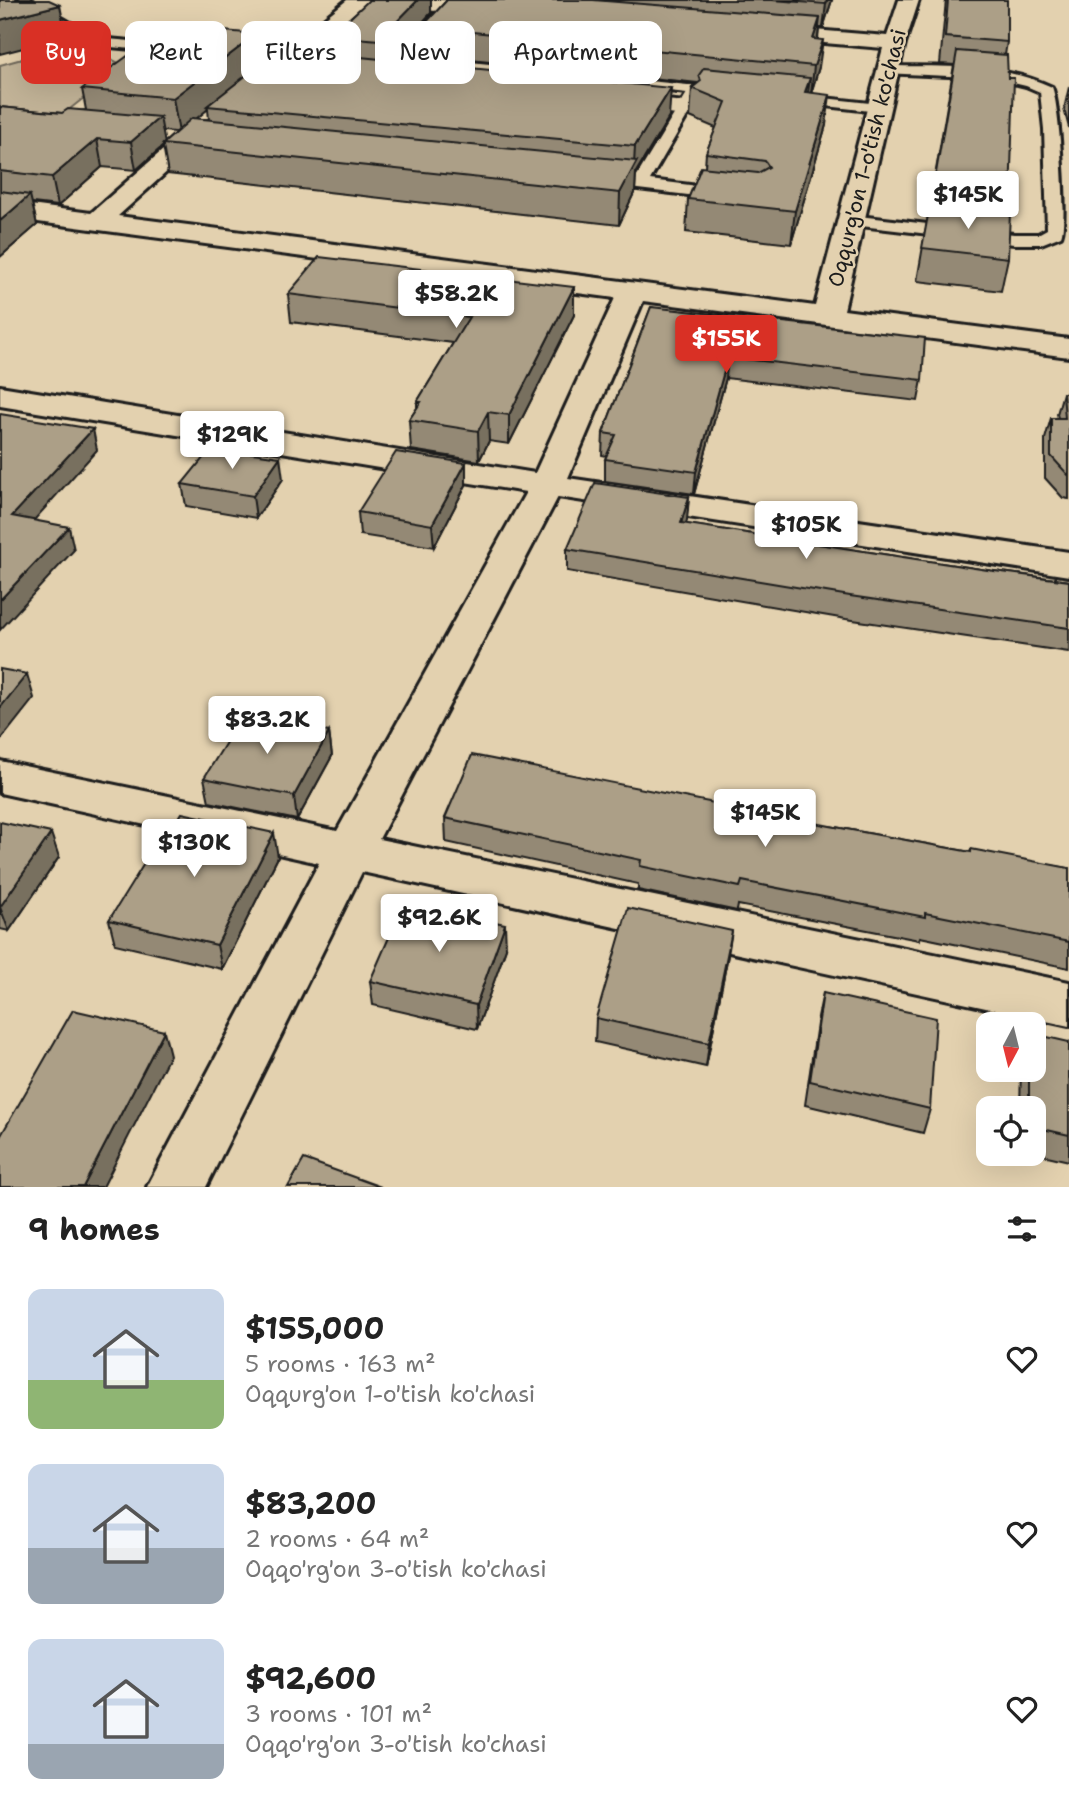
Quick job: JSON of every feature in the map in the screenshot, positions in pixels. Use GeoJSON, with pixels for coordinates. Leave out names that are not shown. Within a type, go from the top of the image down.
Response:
{"type":"FeatureCollection","features":[{"type":"Feature","properties":{"kind":"street"},"geometry":{"type":"LineString","coordinates":[[337,21],[359,0]]}},
{"type":"Feature","properties":{"kind":"street"},"geometry":{"type":"LineString","coordinates":[[369,0],[458,7],[443,21]]}},
{"type":"Feature","properties":{"kind":"street","name":"Oqqurg'on 1-o'tish ko'chasi"},"geometry":{"type":"LineString","coordinates":[[827,317],[888,70],[909,0]]}},
{"type":"Feature","properties":{"kind":"street"},"geometry":{"type":"LineString","coordinates":[[743,31],[895,43]]}},
{"type":"Feature","properties":{"kind":"street"},"geometry":{"type":"LineString","coordinates":[[475,83],[691,99]]}},
{"type":"Feature","properties":{"kind":"street"},"geometry":{"type":"LineString","coordinates":[[238,99],[261,84]]}},
{"type":"Feature","properties":{"kind":"street"},"geometry":{"type":"LineString","coordinates":[[96,222],[218,115]]}},
{"type":"Feature","properties":{"kind":"street","name":"Oqqurg'on 1-o'tish ko'chasi"},"geometry":{"type":"LineString","coordinates":[[0,209],[1069,348]]}},
{"type":"Feature","properties":{"kind":"street"},"geometry":{"type":"LineString","coordinates":[[176,1187],[349,851],[547,485],[632,292]]}},
{"type":"Feature","properties":{"kind":"street"},"geometry":{"type":"LineString","coordinates":[[0,396],[547,485],[1069,564]]}},
{"type":"Feature","properties":{"kind":"street"},"geometry":{"type":"LineString","coordinates":[[0,777],[1069,1004]]}},
{"type":"Feature","properties":{"kind":"lane"},"geometry":{"type":"LineString","coordinates":[[10,8],[26,2],[94,41],[125,44]]}},
{"type":"Feature","properties":{"kind":"lane"},"geometry":{"type":"LineString","coordinates":[[475,69],[691,99],[722,92]]}},
{"type":"Feature","properties":{"kind":"lane"},"geometry":{"type":"LineString","coordinates":[[888,70],[1005,76],[1033,81],[1047,90],[1051,108],[1054,194],[1058,222],[1055,232],[1041,239]]}},
{"type":"Feature","properties":{"kind":"lane"},"geometry":{"type":"LineString","coordinates":[[775,97],[879,108]]}},
{"type":"Feature","properties":{"kind":"lane"},"geometry":{"type":"LineString","coordinates":[[640,184],[691,99]]}},
{"type":"Feature","properties":{"kind":"lane"},"geometry":{"type":"LineString","coordinates":[[162,136],[216,141]]}},
{"type":"Feature","properties":{"kind":"lane"},"geometry":{"type":"LineString","coordinates":[[585,178],[742,196]]}},
{"type":"Feature","properties":{"kind":"lane"},"geometry":{"type":"LineString","coordinates":[[850,220],[1014,239],[1069,242]]}},
{"type":"Feature","properties":{"kind":"shaded area"},"geometry":{"type":"Polygon","coordinates":[[[21,59],[21,84],[101,84],[56,120],[0,116],[0,65],[21,59]]]}},
{"type":"Feature","properties":{"kind":"shaded area"},"geometry":{"type":"Polygon","coordinates":[[[111,59],[124,66],[111,76],[111,59]]]}},
{"type":"Feature","properties":{"kind":"building"},"geometry":{"type":"Polygon","coordinates":[[[0,0],[49,0],[60,5],[0,20],[0,0]]]}},
{"type":"Feature","properties":{"kind":"building"},"geometry":{"type":"Polygon","coordinates":[[[369,0],[418,0],[398,21],[375,21],[375,40],[361,38],[361,21],[347,21],[369,0]]]}},
{"type":"Feature","properties":{"kind":"building"},"geometry":{"type":"Polygon","coordinates":[[[447,0],[593,0],[820,18],[813,39],[823,40],[814,66],[662,51],[662,21],[489,21],[489,34],[475,32],[475,21],[428,21],[447,0]]]}},
{"type":"Feature","properties":{"kind":"building"},"geometry":{"type":"Polygon","coordinates":[[[772,0],[827,0],[826,4],[772,0]]]}},
{"type":"Feature","properties":{"kind":"building"},"geometry":{"type":"Polygon","coordinates":[[[948,0],[1007,0],[1007,42],[945,37],[948,0]]]}},
{"type":"Feature","properties":{"kind":"building"},"geometry":{"type":"Polygon","coordinates":[[[227,31],[241,33],[241,46],[227,57],[227,31]]]}},
{"type":"Feature","properties":{"kind":"building"},"geometry":{"type":"Polygon","coordinates":[[[957,51],[1007,55],[1008,78],[1014,78],[1010,199],[933,190],[957,51]]]}},
{"type":"Feature","properties":{"kind":"building"},"geometry":{"type":"Polygon","coordinates":[[[361,57],[375,58],[375,84],[475,84],[475,68],[489,70],[489,84],[631,84],[671,88],[635,146],[207,106],[241,79],[241,84],[361,84],[361,57]]]}},
{"type":"Feature","properties":{"kind":"building"},"geometry":{"type":"Polygon","coordinates":[[[125,58],[125,84],[191,84],[173,98],[82,89],[89,84],[111,84],[111,68],[125,58]]]}},
{"type":"Feature","properties":{"kind":"building"},"geometry":{"type":"Polygon","coordinates":[[[704,68],[810,78],[805,92],[830,95],[795,211],[688,199],[701,167],[758,173],[769,167],[765,161],[706,153],[726,102],[692,88],[701,81],[699,75],[704,68]]]}},
{"type":"Feature","properties":{"kind":"building"},"geometry":{"type":"Polygon","coordinates":[[[0,107],[62,113],[68,109],[160,117],[131,142],[97,139],[52,177],[0,171],[0,107]]]}},
{"type":"Feature","properties":{"kind":"building"},"geometry":{"type":"Polygon","coordinates":[[[192,118],[637,161],[620,193],[163,144],[192,118]]]}},
{"type":"Feature","properties":{"kind":"building"},"geometry":{"type":"Polygon","coordinates":[[[0,191],[30,195],[0,221],[0,191]]]}},
{"type":"Feature","properties":{"kind":"building"},"geometry":{"type":"Polygon","coordinates":[[[930,204],[1010,213],[1008,258],[922,248],[930,204]]]}},
{"type":"Feature","properties":{"kind":"building"},"geometry":{"type":"Polygon","coordinates":[[[319,257],[574,287],[509,415],[488,412],[478,431],[409,420],[421,402],[417,402],[469,317],[288,294],[319,257]]]}},
{"type":"Feature","properties":{"kind":"building"},"geometry":{"type":"Polygon","coordinates":[[[651,307],[925,338],[922,380],[728,357],[696,472],[605,459],[616,435],[603,433],[651,307]]]}},
{"type":"Feature","properties":{"kind":"building"},"geometry":{"type":"Polygon","coordinates":[[[1063,393],[1069,393],[1069,476],[1051,456],[1051,418],[1065,418],[1063,393]]]}},
{"type":"Feature","properties":{"kind":"building"},"geometry":{"type":"Polygon","coordinates":[[[0,414],[93,429],[12,516],[69,527],[0,600],[0,414]]]}},
{"type":"Feature","properties":{"kind":"building"},"geometry":{"type":"Polygon","coordinates":[[[212,447],[280,457],[253,496],[182,484],[212,447]]]}},
{"type":"Feature","properties":{"kind":"building"},"geometry":{"type":"Polygon","coordinates":[[[396,452],[466,463],[432,525],[358,512],[396,452]]]}},
{"type":"Feature","properties":{"kind":"building"},"geometry":{"type":"Polygon","coordinates":[[[595,483],[689,497],[681,523],[1069,581],[1069,628],[850,596],[567,549],[595,483]]]}},
{"type":"Feature","properties":{"kind":"building"},"geometry":{"type":"Polygon","coordinates":[[[0,669],[27,674],[0,708],[0,669]]]}},
{"type":"Feature","properties":{"kind":"building"},"geometry":{"type":"Polygon","coordinates":[[[243,715],[329,732],[294,796],[204,778],[243,715]]]}},
{"type":"Feature","properties":{"kind":"building"},"geometry":{"type":"Polygon","coordinates":[[[472,755],[830,826],[1069,868],[1069,942],[925,913],[925,917],[742,881],[740,887],[640,866],[641,860],[445,818],[472,755]]]}},
{"type":"Feature","properties":{"kind":"building"},"geometry":{"type":"Polygon","coordinates":[[[182,813],[274,833],[217,945],[109,920],[155,846],[161,847],[182,813]]]}},
{"type":"Feature","properties":{"kind":"building"},"geometry":{"type":"Polygon","coordinates":[[[0,822],[51,833],[0,907],[0,822]]]}},
{"type":"Feature","properties":{"kind":"building"},"geometry":{"type":"Polygon","coordinates":[[[404,903],[505,924],[476,1005],[370,981],[404,903]]]}},
{"type":"Feature","properties":{"kind":"building"},"geometry":{"type":"Polygon","coordinates":[[[628,908],[732,931],[709,1043],[596,1018],[628,908]]]}},
{"type":"Feature","properties":{"kind":"building"},"geometry":{"type":"Polygon","coordinates":[[[823,993],[936,1018],[930,1109],[810,1081],[823,993]]]}},
{"type":"Feature","properties":{"kind":"building"},"geometry":{"type":"Polygon","coordinates":[[[73,1010],[164,1031],[83,1187],[0,1187],[0,1137],[73,1010]]]}},
{"type":"Feature","properties":{"kind":"building"},"geometry":{"type":"Polygon","coordinates":[[[1046,1037],[1069,1042],[1069,1135],[1046,1130],[1046,1096],[1029,1096],[1029,1082],[1046,1082],[1046,1037]]]}},
{"type":"Feature","properties":{"kind":"building"},"geometry":{"type":"Polygon","coordinates":[[[304,1159],[381,1187],[288,1187],[304,1159]]]}}]}
